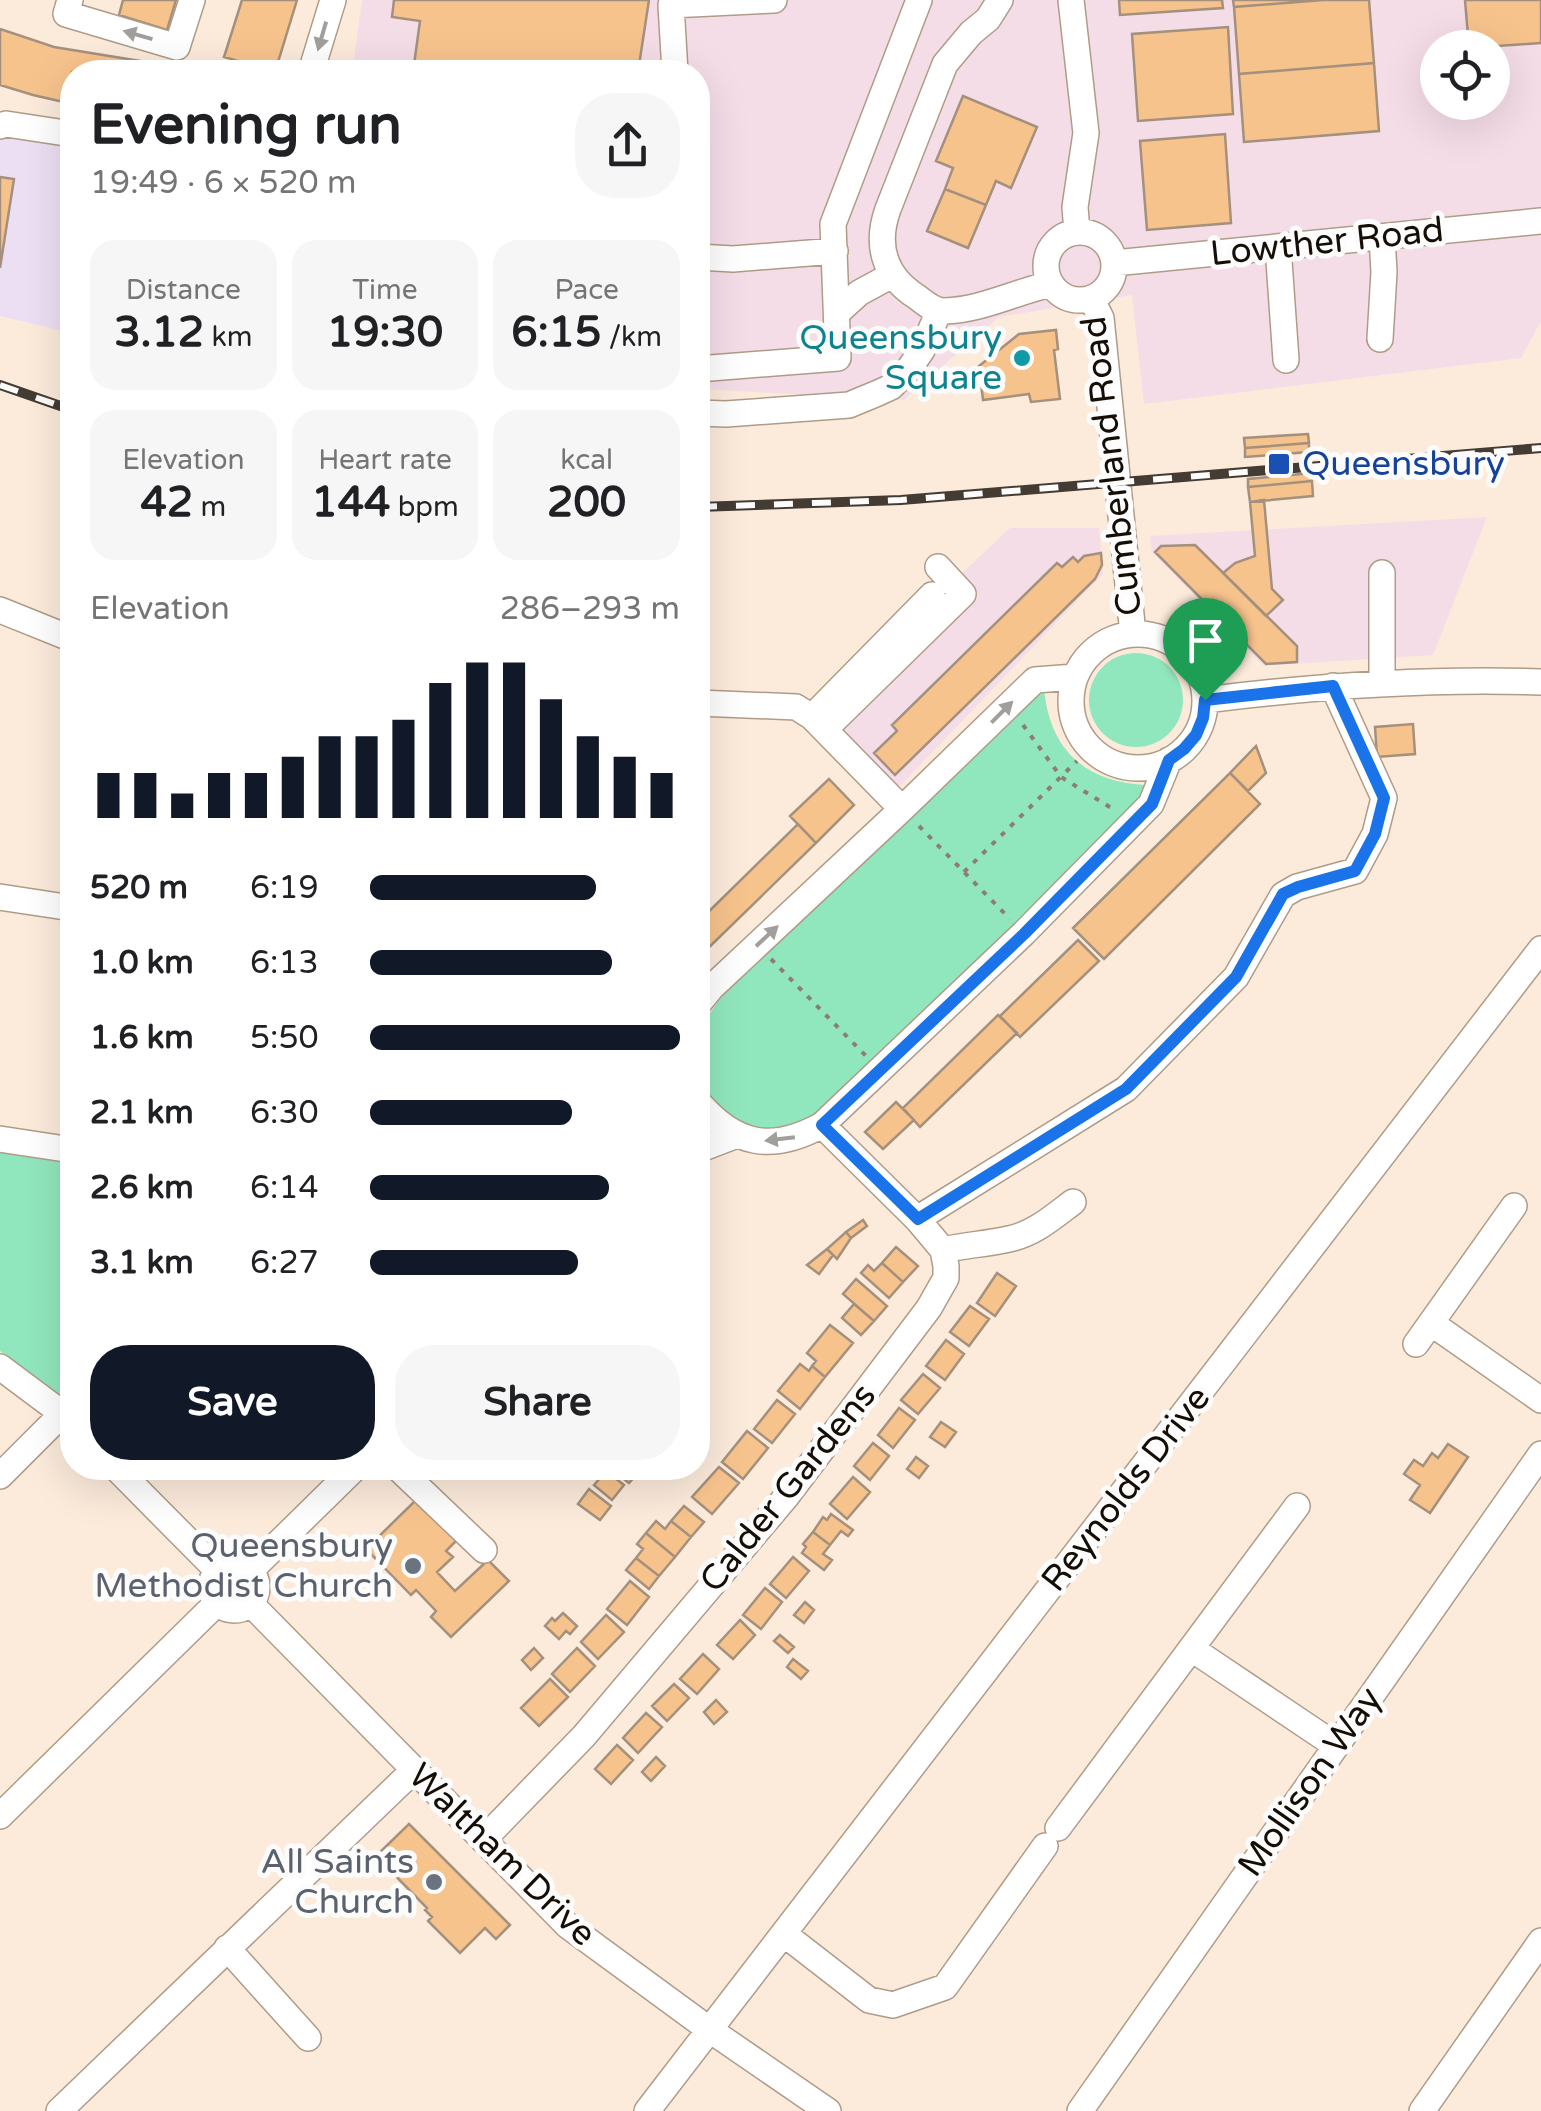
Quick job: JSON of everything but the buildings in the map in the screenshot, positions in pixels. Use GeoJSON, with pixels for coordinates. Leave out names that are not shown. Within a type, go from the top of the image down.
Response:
{"type":"FeatureCollection","features":[{"type":"Feature","properties":{"kind":"street"},"geometry":{"type":"LineString","coordinates":[[70,0],[66,14],[177,46],[192,0]]}},
{"type":"Feature","properties":{"kind":"street"},"geometry":{"type":"LineString","coordinates":[[315,60],[332,0]]}},
{"type":"Feature","properties":{"kind":"street"},"geometry":{"type":"LineString","coordinates":[[673,60],[671,5],[774,0]]}},
{"type":"Feature","properties":{"kind":"street"},"geometry":{"type":"LineString","coordinates":[[710,368],[838,358],[833,224],[919,0]]}},
{"type":"Feature","properties":{"kind":"street"},"geometry":{"type":"LineString","coordinates":[[1000,0],[988,19],[970,33],[945,64],[882,225],[881,244],[892,275],[902,287],[939,311],[988,306],[1023,290],[1051,284]]}},
{"type":"Feature","properties":{"kind":"street"},"geometry":{"type":"LineString","coordinates":[[1071,0],[1086,133],[1075,207],[1077,232]]}},
{"type":"Feature","properties":{"kind":"street"},"geometry":{"type":"LineString","coordinates":[[3,125],[60,132]]}},
{"type":"Feature","properties":{"kind":"street","name":"Lowther Road"},"geometry":{"type":"LineString","coordinates":[[1114,263],[1541,221]]}},
{"type":"Feature","properties":{"kind":"street"},"geometry":{"type":"LineString","coordinates":[[1077,232],[1088,232],[1106,243],[1114,263],[1106,287],[1091,298],[1080,300],[1058,292],[1046,273],[1049,250],[1066,234],[1077,232]]}},
{"type":"Feature","properties":{"kind":"street"},"geometry":{"type":"LineString","coordinates":[[1380,339],[1382,237]]}},
{"type":"Feature","properties":{"kind":"street"},"geometry":{"type":"LineString","coordinates":[[1278,247],[1286,360]]}},
{"type":"Feature","properties":{"kind":"street"},"geometry":{"type":"LineString","coordinates":[[710,258],[835,252]]}},
{"type":"Feature","properties":{"kind":"street"},"geometry":{"type":"LineString","coordinates":[[838,312],[892,275]]}},
{"type":"Feature","properties":{"kind":"street","name":"Cumberland Road"},"geometry":{"type":"LineString","coordinates":[[1091,298],[1101,318],[1133,634]]}},
{"type":"Feature","properties":{"kind":"street"},"geometry":{"type":"LineString","coordinates":[[710,414],[849,405],[878,393],[891,387],[909,369],[939,311]]}},
{"type":"Feature","properties":{"kind":"street"},"geometry":{"type":"LineString","coordinates":[[819,723],[963,594],[938,567]]}},
{"type":"Feature","properties":{"kind":"street"},"geometry":{"type":"LineString","coordinates":[[1382,573],[1382,683]]}},
{"type":"Feature","properties":{"kind":"street"},"geometry":{"type":"LineString","coordinates":[[819,723],[932,595]]}},
{"type":"Feature","properties":{"kind":"street"},"geometry":{"type":"LineString","coordinates":[[0,610],[60,634]]}},
{"type":"Feature","properties":{"kind":"street"},"geometry":{"type":"LineString","coordinates":[[1133,634],[1155,636],[1175,644],[1196,669],[1205,700],[1203,718],[1196,735],[1169,760],[1147,767],[1124,766],[1102,758],[1085,743],[1074,722],[1070,700],[1075,676],[1084,660],[1114,638],[1133,634]]}},
{"type":"Feature","properties":{"kind":"street"},"geometry":{"type":"LineString","coordinates":[[710,989],[1035,680],[1075,676]]}},
{"type":"Feature","properties":{"kind":"street"},"geometry":{"type":"LineString","coordinates":[[1205,700],[1382,683],[1541,682]]}},
{"type":"Feature","properties":{"kind":"street"},"geometry":{"type":"LineString","coordinates":[[918,1219],[1126,1089],[1236,977],[1283,894],[1355,871],[1375,834],[1384,798],[1333,686]]}},
{"type":"Feature","properties":{"kind":"street"},"geometry":{"type":"LineString","coordinates":[[710,703],[796,707],[819,723],[902,809]]}},
{"type":"Feature","properties":{"kind":"street"},"geometry":{"type":"LineString","coordinates":[[710,1116],[726,1130],[764,1141],[804,1135],[822,1125],[1024,934],[1152,804],[1169,760]]}},
{"type":"Feature","properties":{"kind":"street"},"geometry":{"type":"LineString","coordinates":[[0,897],[60,906]]}},
{"type":"Feature","properties":{"kind":"street","name":"Reynolds Drive"},"geometry":{"type":"LineString","coordinates":[[647,2111],[1541,948]]}},
{"type":"Feature","properties":{"kind":"street"},"geometry":{"type":"LineString","coordinates":[[822,1125],[918,1219],[942,1250],[1010,1239],[1036,1229],[1073,1202]]}},
{"type":"Feature","properties":{"kind":"street"},"geometry":{"type":"LineString","coordinates":[[710,1145],[737,1135]]}},
{"type":"Feature","properties":{"kind":"street"},"geometry":{"type":"LineString","coordinates":[[0,1139],[60,1148]]}},
{"type":"Feature","properties":{"kind":"street"},"geometry":{"type":"LineString","coordinates":[[1514,1206],[1424,1334],[1541,1400]]}},
{"type":"Feature","properties":{"kind":"street","name":"Calder Gardens"},"geometry":{"type":"LineString","coordinates":[[483,1840],[584,1736],[786,1497],[929,1308],[946,1278],[942,1250]]}},
{"type":"Feature","properties":{"kind":"street"},"geometry":{"type":"LineString","coordinates":[[0,1368],[60,1408]]}},
{"type":"Feature","properties":{"kind":"street"},"geometry":{"type":"LineString","coordinates":[[0,1476],[60,1422]]}},
{"type":"Feature","properties":{"kind":"street","name":"Mollison Way"},"geometry":{"type":"LineString","coordinates":[[1080,2111],[1541,1454]]}},
{"type":"Feature","properties":{"kind":"street"},"geometry":{"type":"LineString","coordinates":[[128,1480],[216,1570]]}},
{"type":"Feature","properties":{"kind":"street"},"geometry":{"type":"LineString","coordinates":[[250,1570],[342,1480]]}},
{"type":"Feature","properties":{"kind":"street"},"geometry":{"type":"LineString","coordinates":[[411,1480],[484,1550]]}},
{"type":"Feature","properties":{"kind":"street"},"geometry":{"type":"LineString","coordinates":[[784,1934],[869,2000],[893,2005],[944,1987],[1297,1506]]}},
{"type":"Feature","properties":{"kind":"street"},"geometry":{"type":"LineString","coordinates":[[234,1563],[243,1565],[258,1587],[256,1596],[243,1609],[225,1609],[217,1604],[210,1587],[216,1570],[234,1563]]}},
{"type":"Feature","properties":{"kind":"street","name":"Waltham Drive"},"geometry":{"type":"LineString","coordinates":[[250,1603],[568,1926],[828,2111]]}},
{"type":"Feature","properties":{"kind":"street"},"geometry":{"type":"LineString","coordinates":[[0,1816],[217,1604]]}},
{"type":"Feature","properties":{"kind":"street"},"geometry":{"type":"LineString","coordinates":[[1192,1649],[1335,1746]]}},
{"type":"Feature","properties":{"kind":"street"},"geometry":{"type":"LineString","coordinates":[[59,2111],[414,1770]]}},
{"type":"Feature","properties":{"kind":"street"},"geometry":{"type":"LineString","coordinates":[[1422,2111],[1541,1941]]}},
{"type":"Feature","properties":{"kind":"street"},"geometry":{"type":"LineString","coordinates":[[227,1948],[308,2038]]}},
{"type":"Feature","properties":{"kind":"path"},"geometry":{"type":"LineString","coordinates":[[1213,625],[1220,618]]}},
{"type":"Feature","properties":{"kind":"path"},"geometry":{"type":"LineString","coordinates":[[1008,705],[1061,776],[1134,822]]}},
{"type":"Feature","properties":{"kind":"path"},"geometry":{"type":"LineString","coordinates":[[964,872],[1077,762]]}},
{"type":"Feature","properties":{"kind":"path"},"geometry":{"type":"LineString","coordinates":[[902,809],[1024,934]]}},
{"type":"Feature","properties":{"kind":"path"},"geometry":{"type":"LineString","coordinates":[[757,946],[880,1070]]}},
{"type":"Feature","properties":{"kind":"shaded area"},"geometry":{"type":"Polygon","coordinates":[[[362,0],[1541,0],[1541,321],[1521,358],[1144,404],[1132,295],[999,317],[904,400],[710,390],[710,60],[354,60],[362,0]]]}},
{"type":"Feature","properties":{"kind":"shaded area"},"geometry":{"type":"Polygon","coordinates":[[[0,132],[60,144],[60,330],[0,316],[0,132]]]}},
{"type":"Feature","properties":{"kind":"shaded area"},"geometry":{"type":"Polygon","coordinates":[[[1487,517],[1433,655],[1264,666],[1152,552],[1150,536],[1487,517]]]}},
{"type":"Feature","properties":{"kind":"shaded area"},"geometry":{"type":"Polygon","coordinates":[[[1010,528],[1099,528],[1103,574],[898,788],[819,707],[1010,528]]]}},
{"type":"Feature","properties":{"kind":"green space"},"geometry":{"type":"Polygon","coordinates":[[[1136,653],[1154,657],[1169,667],[1179,682],[1183,700],[1179,718],[1169,733],[1154,743],[1136,747],[1118,743],[1103,733],[1093,718],[1089,700],[1093,682],[1103,667],[1118,657],[1136,653]]]}},
{"type":"Feature","properties":{"kind":"green space"},"geometry":{"type":"Polygon","coordinates":[[[1033,685],[1044,689],[1054,729],[1074,759],[1105,777],[1146,785],[1148,798],[821,1115],[793,1127],[759,1130],[743,1125],[716,1105],[710,1096],[710,1014],[719,1000],[1033,685]]]}},
{"type":"Feature","properties":{"kind":"green space"},"geometry":{"type":"Polygon","coordinates":[[[0,1148],[60,1156],[60,1395],[49,1392],[0,1351],[0,1148]]]}},
{"type":"Feature","properties":{"kind":"green space"},"geometry":{"type":"Polygon","coordinates":[[[235,1576],[244,1580],[248,1589],[244,1598],[235,1602],[226,1598],[222,1589],[226,1580],[235,1576]]]}},
{"type":"Feature","properties":{"kind":"railway"},"geometry":{"type":"LineString","coordinates":[[0,385],[60,406]]}},
{"type":"Feature","properties":{"kind":"railway"},"geometry":{"type":"LineString","coordinates":[[710,507],[901,500],[1541,448]]}},
{"type":"Feature","properties":{"kind":"place","name":"Queensbury Square"},"geometry":{"type":"Point","coordinates":[1022,358]}},
{"type":"Feature","properties":{"kind":"place","name":"Queensbury"},"geometry":{"type":"Point","coordinates":[1279,464]}},
{"type":"Feature","properties":{"kind":"place","name":"Queensbury Methodist Church"},"geometry":{"type":"Point","coordinates":[413,1566]}},
{"type":"Feature","properties":{"kind":"place","name":"All Saints Church"},"geometry":{"type":"Point","coordinates":[434,1882]}},
{"type":"Feature","properties":{"kind":"route"},"geometry":{"type":"LineString","coordinates":[[1333,686],[1384,798],[1375,834],[1355,871],[1283,894],[1236,977],[1126,1089],[918,1219],[822,1125],[1024,934],[1152,804],[1169,760],[1196,735],[1205,700],[1333,686]]}}]}
